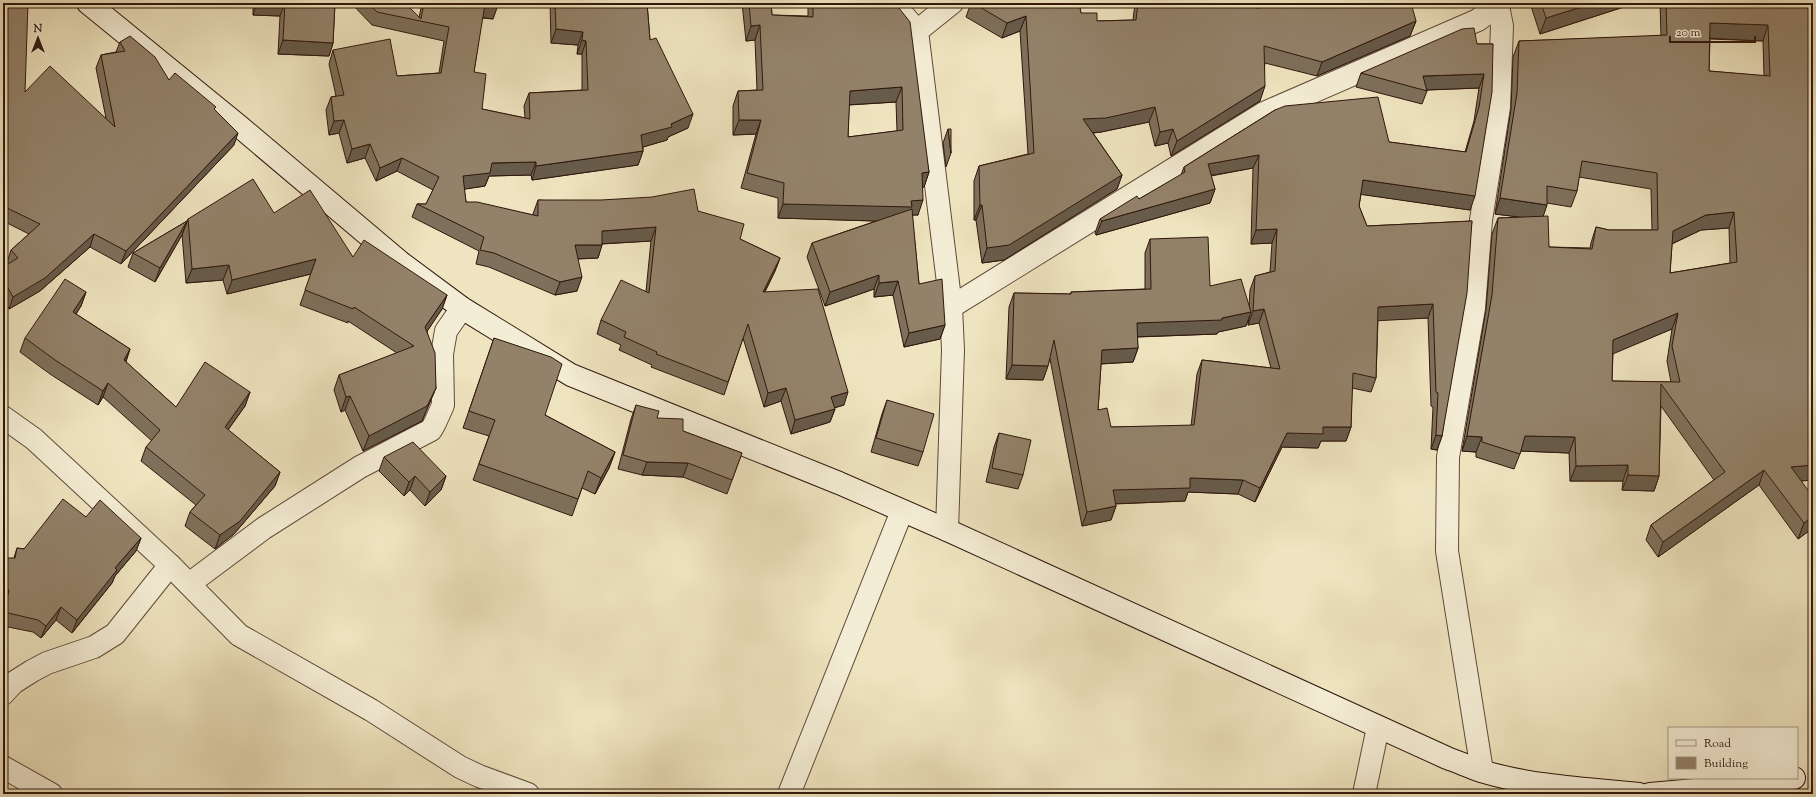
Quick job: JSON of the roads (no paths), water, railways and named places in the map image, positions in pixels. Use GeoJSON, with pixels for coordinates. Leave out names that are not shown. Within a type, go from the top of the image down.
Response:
{"type":"FeatureCollection","features":[{"type":"Feature","properties":{"kind":"street"},"geometry":{"type":"LineString","coordinates":[[88,3],[239,126],[400,262],[462,308],[571,375],[840,483],[947,530],[1447,758],[1482,771],[1524,780],[1587,789],[1639,794]]}},
{"type":"Feature","properties":{"kind":"street"},"geometry":{"type":"LineString","coordinates":[[893,3],[917,31],[951,307],[954,350],[947,530]]}},
{"type":"Feature","properties":{"kind":"street"},"geometry":{"type":"LineString","coordinates":[[917,31],[952,3]]}},
{"type":"Feature","properties":{"kind":"street"},"geometry":{"type":"LineString","coordinates":[[951,307],[1264,113],[1478,20],[1499,5],[1502,26],[1499,107],[1481,220],[1474,308],[1448,457],[1447,552],[1482,771]]}},
{"type":"Feature","properties":{"kind":"street"},"geometry":{"type":"LineString","coordinates":[[189,584],[264,528],[360,467],[430,430],[435,423],[443,405],[442,361],[446,331],[462,308]]}},
{"type":"Feature","properties":{"kind":"street"},"geometry":{"type":"LineString","coordinates":[[3,417],[34,439],[170,565],[239,635],[371,710],[460,767],[479,776],[528,794]]}},
{"type":"Feature","properties":{"kind":"street"},"geometry":{"type":"LineString","coordinates":[[789,794],[902,511]]}},
{"type":"Feature","properties":{"kind":"street"},"geometry":{"type":"LineString","coordinates":[[3,694],[13,683],[32,671],[47,663],[94,647],[115,634],[170,565]]}},
{"type":"Feature","properties":{"kind":"street"},"geometry":{"type":"LineString","coordinates":[[1364,794],[1378,727]]}},
{"type":"Feature","properties":{"kind":"street"},"geometry":{"type":"LineString","coordinates":[[3,767],[51,794]]}},
{"type":"Feature","properties":{"kind":"street"},"geometry":{"type":"LineString","coordinates":[[1798,778],[1813,774]]}},
{"type":"Feature","properties":{"kind":"street"},"geometry":{"type":"LineString","coordinates":[[1650,794],[1764,784],[1791,779]]}}]}
